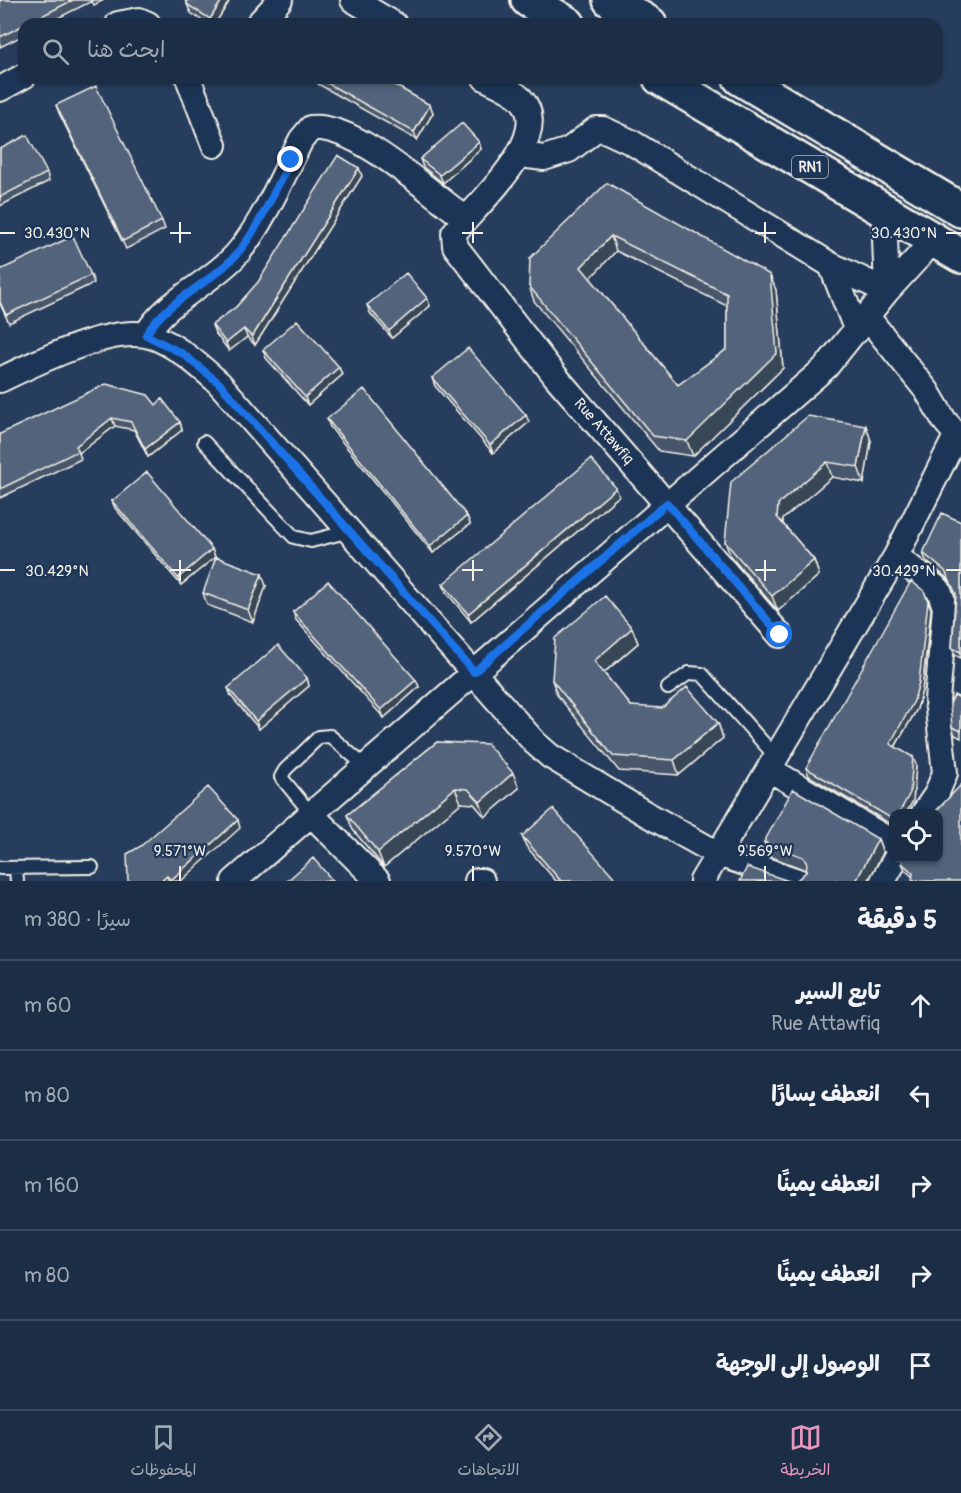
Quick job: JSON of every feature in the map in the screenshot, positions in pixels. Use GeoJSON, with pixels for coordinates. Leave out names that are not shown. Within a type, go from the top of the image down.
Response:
{"type":"FeatureCollection","features":[{"type":"Feature","properties":{"kind":"highway"},"geometry":{"type":"LineString","coordinates":[[528,0],[558,18]]}},
{"type":"Feature","properties":{"kind":"highway"},"geometry":{"type":"LineString","coordinates":[[610,0],[640,18]]}},
{"type":"Feature","properties":{"kind":"highway","name":"RN1"},"geometry":{"type":"LineString","coordinates":[[670,84],[948,248]]}},
{"type":"Feature","properties":{"kind":"highway","name":"RN1"},"geometry":{"type":"LineString","coordinates":[[750,84],[961,210]]}},
{"type":"Feature","properties":{"kind":"street"},"geometry":{"type":"LineString","coordinates":[[264,18],[280,0]]}},
{"type":"Feature","properties":{"kind":"street"},"geometry":{"type":"LineString","coordinates":[[353,0],[384,18]]}},
{"type":"Feature","properties":{"kind":"street"},"geometry":{"type":"LineString","coordinates":[[0,89],[18,79]]}},
{"type":"Feature","properties":{"kind":"street"},"geometry":{"type":"LineString","coordinates":[[190,84],[214,145]]}},
{"type":"Feature","properties":{"kind":"street"},"geometry":{"type":"LineString","coordinates":[[146,335],[162,315],[235,256],[255,227],[301,140],[311,128],[321,127],[345,135],[378,153],[465,218],[520,155],[530,133],[528,110],[520,99],[495,84]]}},
{"type":"Feature","properties":{"kind":"street"},"geometry":{"type":"LineString","coordinates":[[520,155],[544,158],[561,153],[569,150],[590,132],[603,129],[631,142],[831,265],[887,291]]}},
{"type":"Feature","properties":{"kind":"street"},"geometry":{"type":"LineString","coordinates":[[884,211],[887,291]]}},
{"type":"Feature","properties":{"kind":"street","name":"Rue Attawfiq"},"geometry":{"type":"LineString","coordinates":[[465,218],[454,233],[453,240],[466,261],[556,377],[780,635]]}},
{"type":"Feature","properties":{"kind":"street"},"geometry":{"type":"LineString","coordinates":[[234,881],[826,367],[863,324],[887,291],[948,248]]}},
{"type":"Feature","properties":{"kind":"street"},"geometry":{"type":"LineString","coordinates":[[702,881],[896,556],[958,438],[927,391],[863,324],[831,265]]}},
{"type":"Feature","properties":{"kind":"street"},"geometry":{"type":"LineString","coordinates":[[0,380],[61,352],[119,336],[146,335],[183,354],[219,383],[351,530],[516,723],[550,756],[718,854],[798,881]]}},
{"type":"Feature","properties":{"kind":"street"},"geometry":{"type":"LineString","coordinates":[[896,556],[939,590],[945,607],[937,700],[945,773],[936,795],[926,809]]}},
{"type":"Feature","properties":{"kind":"street"},"geometry":{"type":"LineString","coordinates":[[772,763],[889,840]]}},
{"type":"Feature","properties":{"kind":"street"},"geometry":{"type":"LineString","coordinates":[[312,815],[378,881]]}},
{"type":"Feature","properties":{"kind":"street"},"geometry":{"type":"LineString","coordinates":[[883,881],[893,863]]}},
{"type":"Feature","properties":{"kind":"street"},"geometry":{"type":"LineString","coordinates":[[477,881],[482,881]]}},
{"type":"Feature","properties":{"kind":"lane"},"geometry":{"type":"LineString","coordinates":[[204,442],[294,537],[311,541],[351,530]]}},
{"type":"Feature","properties":{"kind":"lane"},"geometry":{"type":"LineString","coordinates":[[668,688],[689,673],[702,674],[772,763]]}},
{"type":"Feature","properties":{"kind":"lane"},"geometry":{"type":"LineString","coordinates":[[312,815],[281,777],[319,737],[330,736],[366,767]]}},
{"type":"Feature","properties":{"kind":"lane"},"geometry":{"type":"LineString","coordinates":[[0,868],[16,875],[92,867]]}},
{"type":"Feature","properties":{"kind":"building"},"geometry":{"type":"Polygon","coordinates":[[[0,0],[73,0],[38,18],[18,18],[18,28],[0,37],[0,0]]]}},
{"type":"Feature","properties":{"kind":"building"},"geometry":{"type":"Polygon","coordinates":[[[186,0],[222,0],[211,18],[188,5],[186,0]]]}},
{"type":"Feature","properties":{"kind":"building"},"geometry":{"type":"Polygon","coordinates":[[[329,84],[393,84],[430,105],[414,132],[329,84]]]}},
{"type":"Feature","properties":{"kind":"building"},"geometry":{"type":"Polygon","coordinates":[[[96,86],[162,221],[123,241],[56,105],[96,86]]]}},
{"type":"Feature","properties":{"kind":"building"},"geometry":{"type":"Polygon","coordinates":[[[462,123],[479,142],[440,175],[420,159],[462,123]]]}},
{"type":"Feature","properties":{"kind":"building"},"geometry":{"type":"Polygon","coordinates":[[[27,135],[47,173],[0,197],[0,149],[27,135]]]}},
{"type":"Feature","properties":{"kind":"building"},"geometry":{"type":"Polygon","coordinates":[[[338,155],[359,168],[252,337],[244,329],[226,343],[212,325],[236,307],[258,282],[338,155]]]}},
{"type":"Feature","properties":{"kind":"building"},"geometry":{"type":"Polygon","coordinates":[[[607,183],[770,275],[777,353],[687,441],[653,436],[529,286],[530,258],[607,183]],[[611,236],[581,267],[678,385],[727,349],[727,294],[611,236]]]}},
{"type":"Feature","properties":{"kind":"building"},"geometry":{"type":"Polygon","coordinates":[[[73,236],[91,275],[6,315],[0,302],[0,270],[73,236]]]}},
{"type":"Feature","properties":{"kind":"building"},"geometry":{"type":"Polygon","coordinates":[[[406,273],[427,298],[389,331],[367,305],[406,273]]]}},
{"type":"Feature","properties":{"kind":"building"},"geometry":{"type":"Polygon","coordinates":[[[297,320],[339,367],[305,397],[263,350],[297,320]]]}},
{"type":"Feature","properties":{"kind":"building"},"geometry":{"type":"Polygon","coordinates":[[[468,348],[526,415],[490,445],[432,378],[468,348]]]}},
{"type":"Feature","properties":{"kind":"building"},"geometry":{"type":"Polygon","coordinates":[[[106,384],[148,395],[156,405],[162,399],[180,422],[145,449],[131,422],[112,418],[76,446],[78,451],[0,489],[0,434],[106,384]]]}},
{"type":"Feature","properties":{"kind":"building"},"geometry":{"type":"Polygon","coordinates":[[[364,389],[467,516],[430,546],[327,419],[364,389]]]}},
{"type":"Feature","properties":{"kind":"building"},"geometry":{"type":"Polygon","coordinates":[[[808,416],[866,426],[858,467],[827,462],[778,504],[777,517],[814,560],[772,596],[725,542],[731,482],[808,416]]]}},
{"type":"Feature","properties":{"kind":"building"},"geometry":{"type":"Polygon","coordinates":[[[591,459],[616,488],[468,614],[443,584],[591,459]]]}},
{"type":"Feature","properties":{"kind":"building"},"geometry":{"type":"Polygon","coordinates":[[[147,472],[212,549],[178,578],[112,501],[147,472]]]}},
{"type":"Feature","properties":{"kind":"building"},"geometry":{"type":"Polygon","coordinates":[[[942,513],[961,522],[961,652],[952,648],[956,594],[945,571],[923,553],[942,513]]]}},
{"type":"Feature","properties":{"kind":"building"},"geometry":{"type":"Polygon","coordinates":[[[216,557],[262,574],[248,610],[203,593],[216,557]]]}},
{"type":"Feature","properties":{"kind":"building"},"geometry":{"type":"Polygon","coordinates":[[[328,581],[416,680],[381,710],[293,612],[328,581]]]}},
{"type":"Feature","properties":{"kind":"building"},"geometry":{"type":"Polygon","coordinates":[[[911,581],[924,591],[928,601],[919,682],[914,701],[890,744],[913,757],[910,793],[901,809],[889,809],[889,817],[806,768],[911,581]]]}},
{"type":"Feature","properties":{"kind":"building"},"geometry":{"type":"Polygon","coordinates":[[[605,596],[632,628],[594,661],[631,706],[662,708],[687,687],[718,723],[674,760],[613,756],[552,680],[555,638],[605,596]]]}},
{"type":"Feature","properties":{"kind":"building"},"geometry":{"type":"Polygon","coordinates":[[[278,645],[307,678],[256,721],[228,688],[278,645]]]}},
{"type":"Feature","properties":{"kind":"building"},"geometry":{"type":"Polygon","coordinates":[[[954,695],[960,698],[961,695],[961,731],[952,727],[950,704],[954,695]]]}},
{"type":"Feature","properties":{"kind":"building"},"geometry":{"type":"Polygon","coordinates":[[[437,742],[487,744],[513,773],[480,802],[468,789],[455,788],[378,852],[347,815],[437,742]]]}},
{"type":"Feature","properties":{"kind":"building"},"geometry":{"type":"Polygon","coordinates":[[[961,785],[961,881],[912,881],[913,873],[902,863],[943,863],[943,809],[938,809],[961,785]]]}},
{"type":"Feature","properties":{"kind":"building"},"geometry":{"type":"Polygon","coordinates":[[[208,787],[238,820],[171,880],[167,876],[161,881],[128,881],[127,854],[141,846],[208,787]]]}},
{"type":"Feature","properties":{"kind":"building"},"geometry":{"type":"Polygon","coordinates":[[[793,789],[878,839],[856,881],[796,881],[806,872],[807,864],[803,857],[764,842],[793,789]]]}},
{"type":"Feature","properties":{"kind":"building"},"geometry":{"type":"Polygon","coordinates":[[[553,809],[616,879],[561,881],[522,836],[553,809]]]}},
{"type":"Feature","properties":{"kind":"building"},"geometry":{"type":"Polygon","coordinates":[[[313,858],[333,881],[287,881],[313,858]]]}},
{"type":"Feature","properties":{"kind":"building"},"geometry":{"type":"Polygon","coordinates":[[[747,867],[789,881],[740,881],[747,867]]]}},
{"type":"Feature","properties":{"kind":"route"},"geometry":{"type":"LineString","coordinates":[[291,160],[255,227],[235,256],[199,287],[169,308],[155,321],[146,335],[183,354],[219,383],[474,672],[667,503],[780,635]]}}]}
